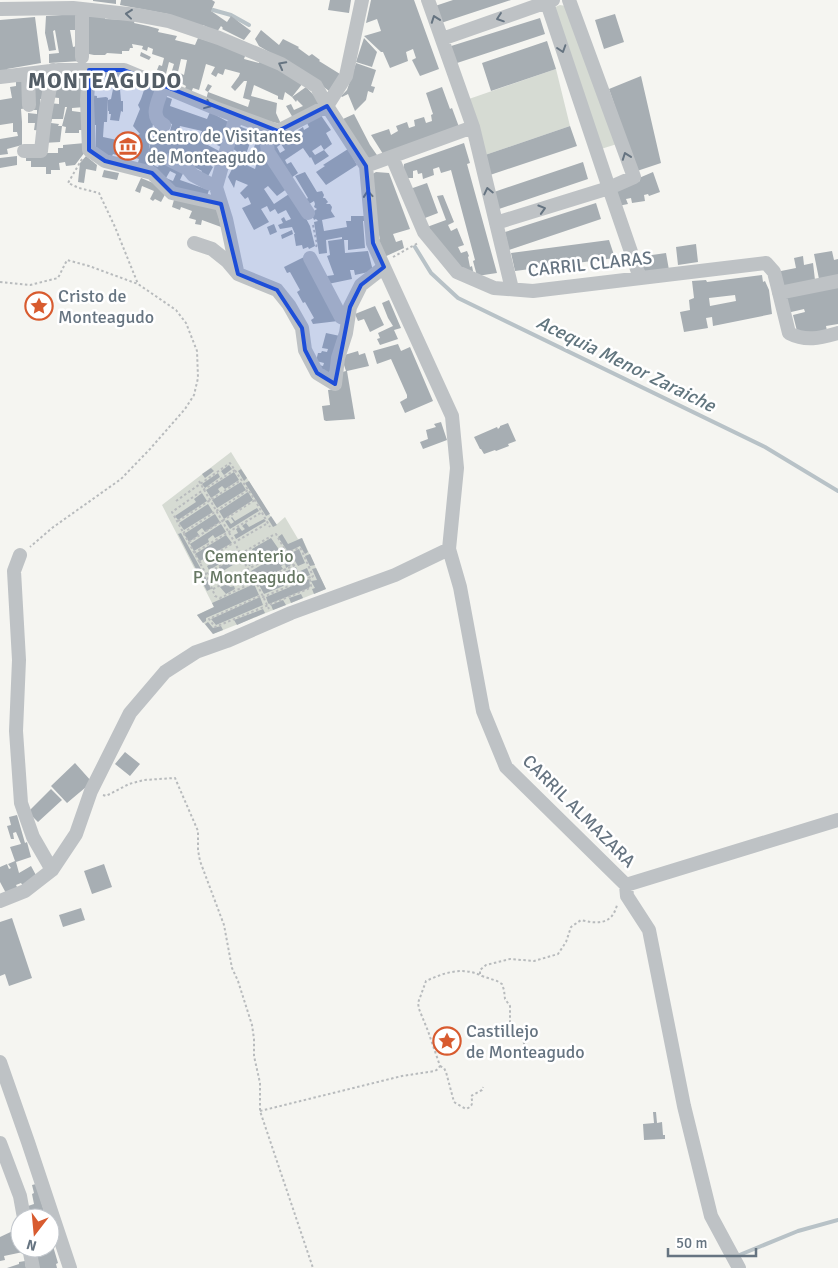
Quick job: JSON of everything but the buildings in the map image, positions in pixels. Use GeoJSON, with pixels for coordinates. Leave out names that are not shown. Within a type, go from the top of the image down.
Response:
{"type":"FeatureCollection","features":[{"type":"Feature","properties":{"kind":"street"},"geometry":{"type":"LineString","coordinates":[[0,9],[9,0]]}},
{"type":"Feature","properties":{"kind":"street"},"geometry":{"type":"LineString","coordinates":[[3,78],[53,70],[124,70],[278,132],[327,106],[346,76],[362,0]]}},
{"type":"Feature","properties":{"kind":"street"},"geometry":{"type":"LineString","coordinates":[[428,0],[473,127],[512,289]]}},
{"type":"Feature","properties":{"kind":"street"},"geometry":{"type":"LineString","coordinates":[[496,223],[608,188],[634,177],[569,0]]}},
{"type":"Feature","properties":{"kind":"street"},"geometry":{"type":"LineString","coordinates":[[442,39],[548,1],[608,188],[640,278]]}},
{"type":"Feature","properties":{"kind":"street"},"geometry":{"type":"LineString","coordinates":[[0,9],[73,8],[137,15],[169,21],[219,38],[281,64],[316,86],[366,166],[373,243],[452,416],[457,468],[449,549],[396,575],[196,652],[165,672],[130,713],[91,791],[76,834],[52,870],[25,891],[0,901]]}},
{"type":"Feature","properties":{"kind":"street"},"geometry":{"type":"LineString","coordinates":[[82,9],[82,57]]}},
{"type":"Feature","properties":{"kind":"street"},"geometry":{"type":"LineString","coordinates":[[24,151],[41,150],[53,70]]}},
{"type":"Feature","properties":{"kind":"street"},"geometry":{"type":"LineString","coordinates":[[89,70],[87,100],[89,150],[105,161],[152,173],[172,193],[221,204]]}},
{"type":"Feature","properties":{"kind":"street"},"geometry":{"type":"LineString","coordinates":[[28,74],[29,105]]}},
{"type":"Feature","properties":{"kind":"street"},"geometry":{"type":"LineString","coordinates":[[163,86],[156,117],[158,122],[164,126]]}},
{"type":"Feature","properties":{"kind":"street"},"geometry":{"type":"LineString","coordinates":[[236,116],[216,187],[226,219],[238,274]]}},
{"type":"Feature","properties":{"kind":"street"},"geometry":{"type":"LineString","coordinates":[[366,166],[473,127]]}},
{"type":"Feature","properties":{"kind":"street"},"geometry":{"type":"LineString","coordinates":[[272,129],[267,145],[268,152],[308,212]]}},
{"type":"Feature","properties":{"kind":"street","name":"CARRIL CLARAS"},"geometry":{"type":"LineString","coordinates":[[392,157],[424,232],[457,272],[494,288],[533,290],[766,263],[774,272],[789,333],[798,338],[816,338],[838,333]]}},
{"type":"Feature","properties":{"kind":"street"},"geometry":{"type":"LineString","coordinates":[[170,160],[188,169],[193,175],[216,185]]}},
{"type":"Feature","properties":{"kind":"street"},"geometry":{"type":"LineString","coordinates":[[194,243],[212,249],[228,261],[238,274],[277,290],[289,305],[302,328],[306,350],[317,373],[335,384],[338,358],[346,333],[350,307],[361,285],[383,265]]}},
{"type":"Feature","properties":{"kind":"street"},"geometry":{"type":"LineString","coordinates":[[313,253],[341,317],[348,320]]}},
{"type":"Feature","properties":{"kind":"street"},"geometry":{"type":"LineString","coordinates":[[779,293],[838,281]]}},
{"type":"Feature","properties":{"kind":"street","name":"CARRIL ALMAZARA"},"geometry":{"type":"LineString","coordinates":[[449,549],[460,587],[483,710],[506,767],[627,890],[649,930],[684,1106],[711,1216],[739,1268]]}},
{"type":"Feature","properties":{"kind":"street"},"geometry":{"type":"LineString","coordinates":[[20,555],[14,571],[19,660],[16,731],[21,803],[33,836],[52,870]]}},
{"type":"Feature","properties":{"kind":"street"},"geometry":{"type":"LineString","coordinates":[[627,890],[838,820]]}},
{"type":"Feature","properties":{"kind":"street"},"geometry":{"type":"LineString","coordinates":[[0,1062],[70,1268]]}},
{"type":"Feature","properties":{"kind":"street"},"geometry":{"type":"LineString","coordinates":[[0,1144],[20,1196],[22,1208]]}},
{"type":"Feature","properties":{"kind":"path"},"geometry":{"type":"LineString","coordinates":[[89,150],[68,182],[79,188],[99,193],[116,227],[138,284]]}},
{"type":"Feature","properties":{"kind":"path"},"geometry":{"type":"LineString","coordinates":[[308,212],[313,222],[317,244],[313,253]]}},
{"type":"Feature","properties":{"kind":"path"},"geometry":{"type":"LineString","coordinates":[[383,265],[421,242]]}},
{"type":"Feature","properties":{"kind":"path"},"geometry":{"type":"LineString","coordinates":[[0,282],[30,285],[58,278],[67,260],[89,266],[138,284],[176,310],[186,323],[197,351],[198,378],[194,395],[150,448],[121,479],[52,528],[20,555]]}},
{"type":"Feature","properties":{"kind":"path"},"geometry":{"type":"LineString","coordinates":[[176,500],[230,463],[270,527]]}},
{"type":"Feature","properties":{"kind":"path"},"geometry":{"type":"LineString","coordinates":[[206,574],[276,534],[294,565],[220,598],[215,596],[206,574],[172,512],[234,470]]}},
{"type":"Feature","properties":{"kind":"path"},"geometry":{"type":"LineString","coordinates":[[178,522],[241,480]]}},
{"type":"Feature","properties":{"kind":"path"},"geometry":{"type":"LineString","coordinates":[[200,482],[209,501],[235,543],[275,620]]}},
{"type":"Feature","properties":{"kind":"path"},"geometry":{"type":"LineString","coordinates":[[183,533],[248,490]]}},
{"type":"Feature","properties":{"kind":"path"},"geometry":{"type":"LineString","coordinates":[[188,543],[254,500]]}},
{"type":"Feature","properties":{"kind":"path"},"geometry":{"type":"LineString","coordinates":[[194,553],[262,512]]}},
{"type":"Feature","properties":{"kind":"path"},"geometry":{"type":"LineString","coordinates":[[199,563],[268,523]]}},
{"type":"Feature","properties":{"kind":"path"},"geometry":{"type":"LineString","coordinates":[[286,553],[301,549],[313,576]]}},
{"type":"Feature","properties":{"kind":"path"},"geometry":{"type":"LineString","coordinates":[[213,589],[248,572],[248,569],[284,550]]}},
{"type":"Feature","properties":{"kind":"path"},"geometry":{"type":"LineString","coordinates":[[313,576],[310,580],[310,588],[267,606],[215,627],[209,619],[260,596],[313,576]]}},
{"type":"Feature","properties":{"kind":"path"},"geometry":{"type":"LineString","coordinates":[[91,791],[106,796],[129,784],[144,780],[175,778],[198,831],[200,861],[224,925],[232,968],[252,1026],[254,1056],[260,1083],[260,1110],[313,1268]]}},
{"type":"Feature","properties":{"kind":"path"},"geometry":{"type":"LineString","coordinates":[[482,976],[480,970],[486,965],[510,959],[534,961],[558,954],[566,942],[571,927],[581,920],[595,923],[606,921],[616,911],[619,900],[627,890]]}},
{"type":"Feature","properties":{"kind":"path"},"geometry":{"type":"LineString","coordinates":[[483,1088],[471,1096],[471,1107],[466,1109],[454,1102],[449,1081],[444,1068],[440,1066],[419,1009],[418,1003],[426,981],[449,972],[460,971],[475,972],[502,984],[505,999],[510,1006],[512,1034],[522,1037],[526,1053],[538,1055]]}},
{"type":"Feature","properties":{"kind":"path"},"geometry":{"type":"LineString","coordinates":[[260,1110],[402,1076],[435,1071],[440,1066]]}},
{"type":"Feature","properties":{"kind":"highlighted area"},"geometry":{"type":"Polygon","coordinates":[[[89,70],[124,70],[278,131],[327,106],[366,166],[373,243],[384,267],[361,285],[350,307],[335,384],[317,373],[305,350],[302,328],[277,290],[238,274],[221,204],[172,193],[152,173],[105,161],[89,150],[89,70]]]}},
{"type":"Feature","properties":{"kind":"green space"},"geometry":{"type":"Polygon","coordinates":[[[560,5],[566,6],[617,144],[601,149],[553,8],[560,5]]]}},
{"type":"Feature","properties":{"kind":"green space"},"geometry":{"type":"Polygon","coordinates":[[[556,69],[570,126],[485,155],[466,100],[556,69]]]}},
{"type":"Feature","properties":{"kind":"green space","name":"Cementerio P. Monteagudo"},"geometry":{"type":"Polygon","coordinates":[[[231,452],[276,525],[285,517],[298,539],[302,538],[326,589],[213,634],[197,615],[214,607],[162,505],[231,452]]]}},
{"type":"Feature","properties":{"kind":"waterway","name":"Acequia Menor Zaraiche"},"geometry":{"type":"LineString","coordinates":[[213,10],[231,15],[249,25]]}},
{"type":"Feature","properties":{"kind":"waterway","name":"Acequia Menor Zaraiche"},"geometry":{"type":"LineString","coordinates":[[415,247],[431,273],[458,298],[765,447],[838,491]]}},
{"type":"Feature","properties":{"kind":"waterway"},"geometry":{"type":"LineString","coordinates":[[737,1256],[798,1231],[838,1220]]}},
{"type":"Feature","properties":{"kind":"place","name":"Centro de Visitantes de Monteagudo"},"geometry":{"type":"Point","coordinates":[128,146]}},
{"type":"Feature","properties":{"kind":"place","name":"Cristo de Monteagudo"},"geometry":{"type":"Point","coordinates":[39,306]}},
{"type":"Feature","properties":{"kind":"place","name":"Castillejo de Monteagudo"},"geometry":{"type":"Point","coordinates":[447,1041]}},
{"type":"Feature","properties":{"kind":"district","name":"MONTEAGUDO"},"geometry":{"type":"Point","coordinates":[105,80]}}]}
